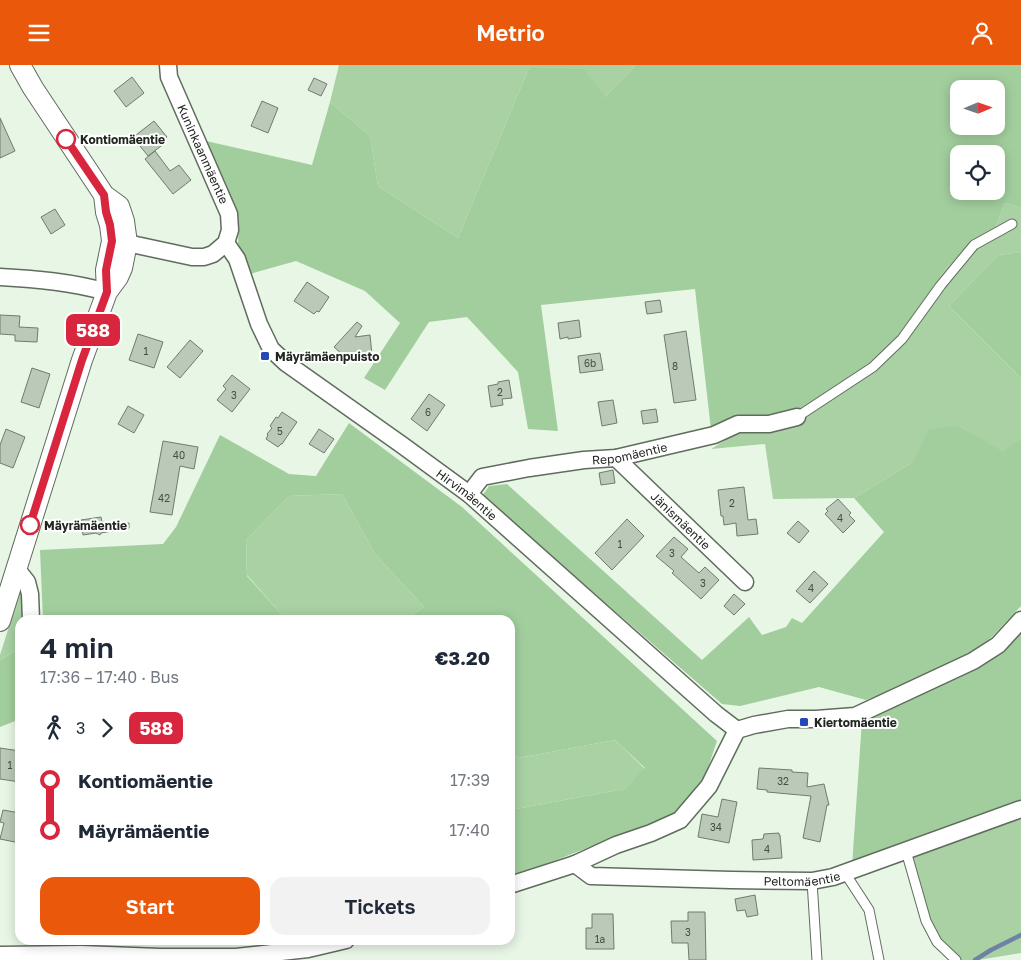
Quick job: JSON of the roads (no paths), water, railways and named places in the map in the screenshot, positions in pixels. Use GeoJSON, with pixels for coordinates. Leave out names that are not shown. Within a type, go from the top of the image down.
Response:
{"type":"FeatureCollection","features":[{"type":"Feature","properties":{"kind":"street"},"geometry":{"type":"LineString","coordinates":[[20,65],[33,88],[104,195],[110,225],[119,242]]}},
{"type":"Feature","properties":{"kind":"street","name":"Kuninkaanmäentie"},"geometry":{"type":"LineString","coordinates":[[168,65],[169,77],[229,214],[230,230],[226,243]]}},
{"type":"Feature","properties":{"kind":"street"},"geometry":{"type":"LineString","coordinates":[[119,242],[192,257],[204,257],[213,254],[226,243]]}},
{"type":"Feature","properties":{"kind":"street"},"geometry":{"type":"LineString","coordinates":[[0,621],[82,360],[107,292],[106,270],[119,242]]}},
{"type":"Feature","properties":{"kind":"street","name":"Hirvimäentie"},"geometry":{"type":"LineString","coordinates":[[226,243],[237,259],[259,324],[272,349],[286,363],[395,439],[469,494],[737,730]]}},
{"type":"Feature","properties":{"kind":"street"},"geometry":{"type":"LineString","coordinates":[[0,277],[40,279],[85,286],[107,292]]}},
{"type":"Feature","properties":{"kind":"street","name":"Repomäentie"},"geometry":{"type":"LineString","coordinates":[[469,494],[482,477],[584,460],[616,458],[714,435],[738,424],[769,423],[797,417]]}},
{"type":"Feature","properties":{"kind":"street","name":"Jänismäentie"},"geometry":{"type":"LineString","coordinates":[[616,458],[745,583]]}},
{"type":"Feature","properties":{"kind":"street"},"geometry":{"type":"LineString","coordinates":[[16,568],[27,581],[32,615]]}},
{"type":"Feature","properties":{"kind":"street"},"geometry":{"type":"LineString","coordinates":[[515,883],[575,864],[616,845],[651,833],[680,820],[710,786],[737,730],[788,719],[855,716],[973,661],[998,645],[1021,620]]}},
{"type":"Feature","properties":{"kind":"street","name":"Peltomäentie"},"geometry":{"type":"LineString","coordinates":[[575,864],[591,876],[812,881],[834,877],[1021,809]]}},
{"type":"Feature","properties":{"kind":"street"},"geometry":{"type":"LineString","coordinates":[[0,955],[82,955],[160,959],[236,957],[308,949],[325,945]]}},
{"type":"Feature","properties":{"kind":"lane"},"geometry":{"type":"LineString","coordinates":[[797,417],[873,367],[902,339],[941,285],[974,245],[1012,224]]}},
{"type":"Feature","properties":{"kind":"lane"},"geometry":{"type":"LineString","coordinates":[[906,851],[926,921],[937,942],[956,960]]}},
{"type":"Feature","properties":{"kind":"lane"},"geometry":{"type":"LineString","coordinates":[[845,873],[869,910],[879,960]]}},
{"type":"Feature","properties":{"kind":"lane"},"geometry":{"type":"LineString","coordinates":[[812,881],[817,960]]}},
{"type":"Feature","properties":{"kind":"waterway"},"geometry":{"type":"LineString","coordinates":[[975,960],[1021,935]]}},
{"type":"Feature","properties":{"kind":"place","name":"Kontiomäentie"},"geometry":{"type":"Point","coordinates":[66,139]}},
{"type":"Feature","properties":{"kind":"place","name":"Mäyrämäenpuisto"},"geometry":{"type":"Point","coordinates":[265,356]}},
{"type":"Feature","properties":{"kind":"place","name":"Mäyrämäentie"},"geometry":{"type":"Point","coordinates":[30,525]}},
{"type":"Feature","properties":{"kind":"place","name":"Kiertomäentie"},"geometry":{"type":"Point","coordinates":[804,722]}}]}
